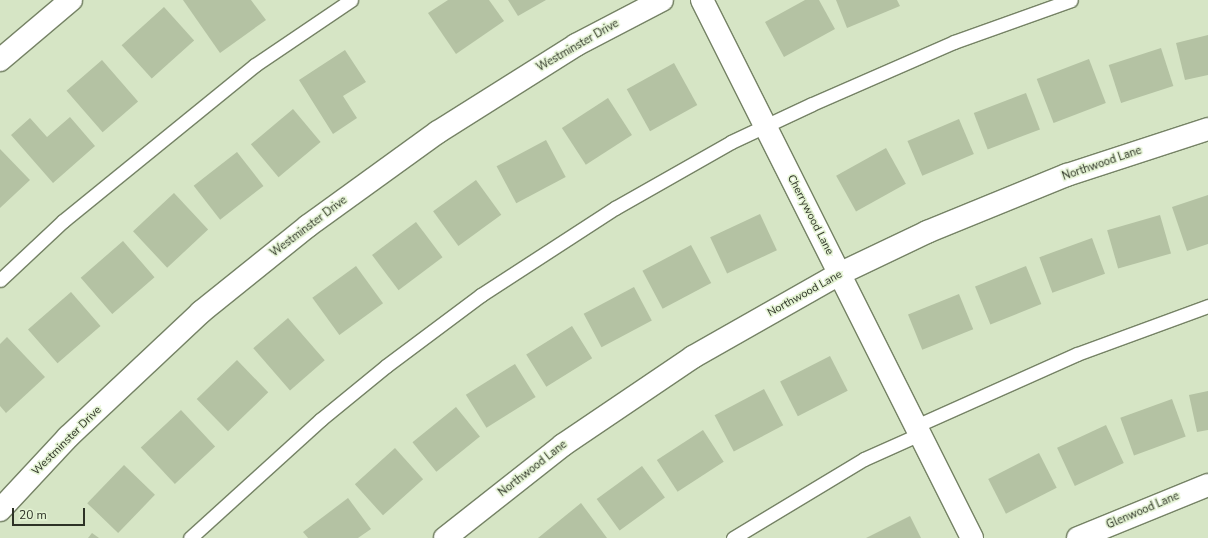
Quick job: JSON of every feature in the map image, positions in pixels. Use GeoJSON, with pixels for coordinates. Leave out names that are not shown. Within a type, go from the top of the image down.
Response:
{"type":"FeatureCollection","features":[{"type":"Feature","properties":{"kind":"street"},"geometry":{"type":"LineString","coordinates":[[0,60],[71,0]]}},
{"type":"Feature","properties":{"kind":"street","name":"Westminster Drive"},"geometry":{"type":"LineString","coordinates":[[0,510],[68,437],[201,312],[308,226],[438,132],[576,45],[662,0]]}},
{"type":"Feature","properties":{"kind":"street","name":"Cherrywood Lane"},"geometry":{"type":"LineString","coordinates":[[702,0],[972,538]]}},
{"type":"Feature","properties":{"kind":"street","name":"Northwood Lane"},"geometry":{"type":"LineString","coordinates":[[445,538],[563,445],[673,370],[840,274],[927,232],[1067,175],[1208,129]]}},
{"type":"Feature","properties":{"kind":"street","name":"Glenwood Lane"},"geometry":{"type":"LineString","coordinates":[[1078,538],[1208,485]]}},
{"type":"Feature","properties":{"kind":"lane"},"geometry":{"type":"LineString","coordinates":[[0,280],[63,221],[249,70],[351,0]]}},
{"type":"Feature","properties":{"kind":"lane"},"geometry":{"type":"LineString","coordinates":[[190,538],[320,420],[386,366],[481,295],[664,178],[731,142],[954,42],[1071,0]]}},
{"type":"Feature","properties":{"kind":"lane"},"geometry":{"type":"LineString","coordinates":[[733,538],[864,459],[918,430],[1077,354],[1208,306]]}},
{"type":"Feature","properties":{"kind":"building"},"geometry":{"type":"Polygon","coordinates":[[[183,0],[251,0],[266,20],[220,53],[183,0]]]}},
{"type":"Feature","properties":{"kind":"building"},"geometry":{"type":"Polygon","coordinates":[[[448,0],[489,0],[504,21],[456,54],[428,13],[448,0]]]}},
{"type":"Feature","properties":{"kind":"building"},"geometry":{"type":"Polygon","coordinates":[[[508,0],[546,0],[518,16],[508,0]]]}},
{"type":"Feature","properties":{"kind":"building"},"geometry":{"type":"Polygon","coordinates":[[[805,0],[819,0],[835,29],[784,57],[765,22],[805,0]]]}},
{"type":"Feature","properties":{"kind":"building"},"geometry":{"type":"Polygon","coordinates":[[[836,0],[897,0],[900,6],[847,28],[836,0]]]}},
{"type":"Feature","properties":{"kind":"building"},"geometry":{"type":"Polygon","coordinates":[[[164,7],[194,40],[152,79],[122,45],[164,7]]]}},
{"type":"Feature","properties":{"kind":"building"},"geometry":{"type":"Polygon","coordinates":[[[1208,35],[1208,75],[1185,80],[1176,43],[1208,35]]]}},
{"type":"Feature","properties":{"kind":"building"},"geometry":{"type":"Polygon","coordinates":[[[1161,48],[1173,86],[1121,103],[1109,65],[1161,48]]]}},
{"type":"Feature","properties":{"kind":"building"},"geometry":{"type":"Polygon","coordinates":[[[345,50],[366,82],[343,96],[357,118],[333,134],[299,80],[345,50]]]}},
{"type":"Feature","properties":{"kind":"building"},"geometry":{"type":"Polygon","coordinates":[[[1089,59],[1106,103],[1054,123],[1037,79],[1089,59]]]}},
{"type":"Feature","properties":{"kind":"building"},"geometry":{"type":"Polygon","coordinates":[[[102,60],[138,102],[103,132],[67,91],[102,60]]]}},
{"type":"Feature","properties":{"kind":"building"},"geometry":{"type":"Polygon","coordinates":[[[674,63],[697,105],[650,131],[627,89],[674,63]]]}},
{"type":"Feature","properties":{"kind":"building"},"geometry":{"type":"Polygon","coordinates":[[[1026,93],[1040,129],[988,149],[974,113],[1026,93]]]}},
{"type":"Feature","properties":{"kind":"building"},"geometry":{"type":"Polygon","coordinates":[[[608,98],[632,135],[586,165],[562,128],[608,98]]]}},
{"type":"Feature","properties":{"kind":"building"},"geometry":{"type":"Polygon","coordinates":[[[293,109],[321,142],[279,177],[251,144],[293,109]]]}},
{"type":"Feature","properties":{"kind":"building"},"geometry":{"type":"Polygon","coordinates":[[[70,117],[95,146],[53,183],[11,135],[30,118],[47,137],[70,117]]]}},
{"type":"Feature","properties":{"kind":"building"},"geometry":{"type":"Polygon","coordinates":[[[959,119],[974,154],[922,176],[907,141],[959,119]]]}},
{"type":"Feature","properties":{"kind":"building"},"geometry":{"type":"Polygon","coordinates":[[[546,140],[566,177],[516,203],[497,166],[546,140]]]}},
{"type":"Feature","properties":{"kind":"building"},"geometry":{"type":"Polygon","coordinates":[[[886,148],[906,184],[856,211],[836,176],[886,148]]]}},
{"type":"Feature","properties":{"kind":"building"},"geometry":{"type":"Polygon","coordinates":[[[0,149],[30,180],[0,208],[0,149]]]}},
{"type":"Feature","properties":{"kind":"building"},"geometry":{"type":"Polygon","coordinates":[[[237,152],[263,186],[220,220],[194,186],[237,152]]]}},
{"type":"Feature","properties":{"kind":"building"},"geometry":{"type":"Polygon","coordinates":[[[476,180],[501,215],[458,246],[433,211],[476,180]]]}},
{"type":"Feature","properties":{"kind":"building"},"geometry":{"type":"Polygon","coordinates":[[[174,193],[208,230],[167,268],[133,231],[174,193]]]}},
{"type":"Feature","properties":{"kind":"building"},"geometry":{"type":"Polygon","coordinates":[[[1208,195],[1208,244],[1187,251],[1172,207],[1208,195]]]}},
{"type":"Feature","properties":{"kind":"building"},"geometry":{"type":"Polygon","coordinates":[[[760,214],[777,250],[727,273],[710,237],[760,214]]]}},
{"type":"Feature","properties":{"kind":"building"},"geometry":{"type":"Polygon","coordinates":[[[1160,215],[1171,253],[1118,269],[1107,230],[1160,215]]]}},
{"type":"Feature","properties":{"kind":"building"},"geometry":{"type":"Polygon","coordinates":[[[416,222],[442,257],[399,290],[372,255],[416,222]]]}},
{"type":"Feature","properties":{"kind":"building"},"geometry":{"type":"Polygon","coordinates":[[[1092,238],[1105,274],[1052,293],[1039,257],[1092,238]]]}},
{"type":"Feature","properties":{"kind":"building"},"geometry":{"type":"Polygon","coordinates":[[[123,241],[154,277],[112,314],[81,278],[123,241]]]}},
{"type":"Feature","properties":{"kind":"building"},"geometry":{"type":"Polygon","coordinates":[[[691,245],[711,283],[663,309],[642,271],[691,245]]]}},
{"type":"Feature","properties":{"kind":"building"},"geometry":{"type":"Polygon","coordinates":[[[356,266],[383,303],[339,335],[312,298],[356,266]]]}},
{"type":"Feature","properties":{"kind":"building"},"geometry":{"type":"Polygon","coordinates":[[[1026,266],[1041,304],[990,325],[975,287],[1026,266]]]}},
{"type":"Feature","properties":{"kind":"building"},"geometry":{"type":"Polygon","coordinates":[[[634,287],[652,321],[602,347],[584,314],[634,287]]]}},
{"type":"Feature","properties":{"kind":"building"},"geometry":{"type":"Polygon","coordinates":[[[71,292],[101,326],[58,363],[28,329],[71,292]]]}},
{"type":"Feature","properties":{"kind":"building"},"geometry":{"type":"Polygon","coordinates":[[[959,294],[973,329],[922,350],[908,315],[959,294]]]}},
{"type":"Feature","properties":{"kind":"building"},"geometry":{"type":"Polygon","coordinates":[[[288,318],[325,360],[290,390],[253,348],[288,318]]]}},
{"type":"Feature","properties":{"kind":"building"},"geometry":{"type":"Polygon","coordinates":[[[572,326],[592,358],[546,387],[526,355],[572,326]]]}},
{"type":"Feature","properties":{"kind":"building"},"geometry":{"type":"Polygon","coordinates":[[[7,337],[45,377],[6,413],[0,406],[0,344],[7,337]]]}},
{"type":"Feature","properties":{"kind":"building"},"geometry":{"type":"Polygon","coordinates":[[[830,356],[848,391],[798,416],[780,381],[830,356]]]}},
{"type":"Feature","properties":{"kind":"building"},"geometry":{"type":"Polygon","coordinates":[[[237,360],[268,392],[228,431],[197,399],[237,360]]]}},
{"type":"Feature","properties":{"kind":"building"},"geometry":{"type":"Polygon","coordinates":[[[515,364],[536,397],[486,428],[466,395],[515,364]]]}},
{"type":"Feature","properties":{"kind":"building"},"geometry":{"type":"Polygon","coordinates":[[[764,389],[783,425],[734,451],[715,415],[764,389]]]}},
{"type":"Feature","properties":{"kind":"building"},"geometry":{"type":"Polygon","coordinates":[[[1208,391],[1208,430],[1197,432],[1189,395],[1208,391]]]}},
{"type":"Feature","properties":{"kind":"building"},"geometry":{"type":"Polygon","coordinates":[[[1172,399],[1186,437],[1134,455],[1120,418],[1172,399]]]}},
{"type":"Feature","properties":{"kind":"building"},"geometry":{"type":"Polygon","coordinates":[[[456,407],[480,437],[436,472],[412,442],[456,407]]]}},
{"type":"Feature","properties":{"kind":"building"},"geometry":{"type":"Polygon","coordinates":[[[181,410],[215,447],[175,484],[141,448],[181,410]]]}},
{"type":"Feature","properties":{"kind":"building"},"geometry":{"type":"Polygon","coordinates":[[[1106,425],[1124,463],[1075,486],[1057,448],[1106,425]]]}},
{"type":"Feature","properties":{"kind":"building"},"geometry":{"type":"Polygon","coordinates":[[[703,430],[724,462],[678,492],[657,460],[703,430]]]}},
{"type":"Feature","properties":{"kind":"building"},"geometry":{"type":"Polygon","coordinates":[[[395,448],[423,479],[383,515],[355,484],[395,448]]]}},
{"type":"Feature","properties":{"kind":"building"},"geometry":{"type":"Polygon","coordinates":[[[1039,453],[1057,488],[1006,514],[988,479],[1039,453]]]}},
{"type":"Feature","properties":{"kind":"building"},"geometry":{"type":"Polygon","coordinates":[[[124,465],[155,495],[118,533],[87,503],[124,465]]]}},
{"type":"Feature","properties":{"kind":"building"},"geometry":{"type":"Polygon","coordinates":[[[642,466],[665,498],[620,530],[597,499],[642,466]]]}},
{"type":"Feature","properties":{"kind":"building"},"geometry":{"type":"Polygon","coordinates":[[[348,498],[371,529],[358,538],[308,538],[303,532],[348,498]]]}},
{"type":"Feature","properties":{"kind":"building"},"geometry":{"type":"Polygon","coordinates":[[[581,503],[607,538],[538,538],[581,503]]]}},
{"type":"Feature","properties":{"kind":"building"},"geometry":{"type":"Polygon","coordinates":[[[910,516],[921,538],[866,538],[910,516]]]}},
{"type":"Feature","properties":{"kind":"building"},"geometry":{"type":"Polygon","coordinates":[[[92,533],[99,538],[88,538],[92,533]]]}}]}
